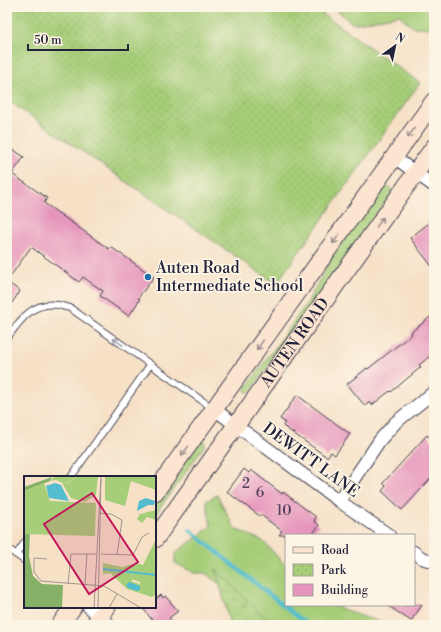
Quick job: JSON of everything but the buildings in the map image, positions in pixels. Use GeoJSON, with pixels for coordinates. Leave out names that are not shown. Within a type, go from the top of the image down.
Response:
{"type":"FeatureCollection","features":[{"type":"Feature","properties":{"kind":"street","name":"AUTEN ROAD"},"geometry":{"type":"LineString","coordinates":[[156,491],[434,101]]}},
{"type":"Feature","properties":{"kind":"street","name":"AUTEN ROAD"},"geometry":{"type":"LineString","coordinates":[[156,538],[434,146]]}},
{"type":"Feature","properties":{"kind":"street"},"geometry":{"type":"LineString","coordinates":[[394,157],[434,186]]}},
{"type":"Feature","properties":{"kind":"street"},"geometry":{"type":"LineString","coordinates":[[340,501],[380,440],[396,422],[434,392]]}},
{"type":"Feature","properties":{"kind":"street","name":"DEWITT LANE"},"geometry":{"type":"LineString","coordinates":[[214,409],[388,534]]}},
{"type":"Feature","properties":{"kind":"street"},"geometry":{"type":"LineString","coordinates":[[415,553],[422,558],[434,562]]}},
{"type":"Feature","properties":{"kind":"street"},"geometry":{"type":"LineString","coordinates":[[60,625],[72,608]]}},
{"type":"Feature","properties":{"kind":"lane"},"geometry":{"type":"LineString","coordinates":[[7,338],[18,322],[35,308],[47,305],[58,305],[70,308],[214,409]]}},
{"type":"Feature","properties":{"kind":"lane"},"geometry":{"type":"LineString","coordinates":[[72,476],[150,365]]}},
{"type":"Feature","properties":{"kind":"lane"},"geometry":{"type":"LineString","coordinates":[[16,555],[24,543]]}},
{"type":"Feature","properties":{"kind":"lane"},"geometry":{"type":"LineString","coordinates":[[7,548],[24,560]]}},
{"type":"Feature","properties":{"kind":"green space"},"geometry":{"type":"Polygon","coordinates":[[[7,7],[313,7],[420,83],[276,284],[7,100],[7,7]]]}},
{"type":"Feature","properties":{"kind":"green space"},"geometry":{"type":"Polygon","coordinates":[[[333,7],[434,7],[434,28],[413,27],[399,15],[353,24],[333,7]]]}},
{"type":"Feature","properties":{"kind":"green space"},"geometry":{"type":"Polygon","coordinates":[[[383,186],[389,187],[391,194],[250,392],[246,392],[245,389],[307,303],[332,257],[383,186]]]}},
{"type":"Feature","properties":{"kind":"green space"},"geometry":{"type":"Polygon","coordinates":[[[200,441],[204,441],[205,445],[156,515],[156,503],[200,441]]]}},
{"type":"Feature","properties":{"kind":"green space"},"geometry":{"type":"Polygon","coordinates":[[[217,495],[235,529],[263,541],[285,565],[285,606],[336,606],[361,616],[392,625],[240,625],[231,593],[205,573],[195,573],[175,563],[175,553],[211,526],[206,501],[217,495]]]}},
{"type":"Feature","properties":{"kind":"green space"},"geometry":{"type":"Polygon","coordinates":[[[216,569],[272,625],[230,625],[216,569]]]}},
{"type":"Feature","properties":{"kind":"waterway"},"geometry":{"type":"LineString","coordinates":[[190,530],[308,625]]}},
{"type":"Feature","properties":{"kind":"place","name":"Auten Road Intermediate School"},"geometry":{"type":"Point","coordinates":[148,277]}}]}
